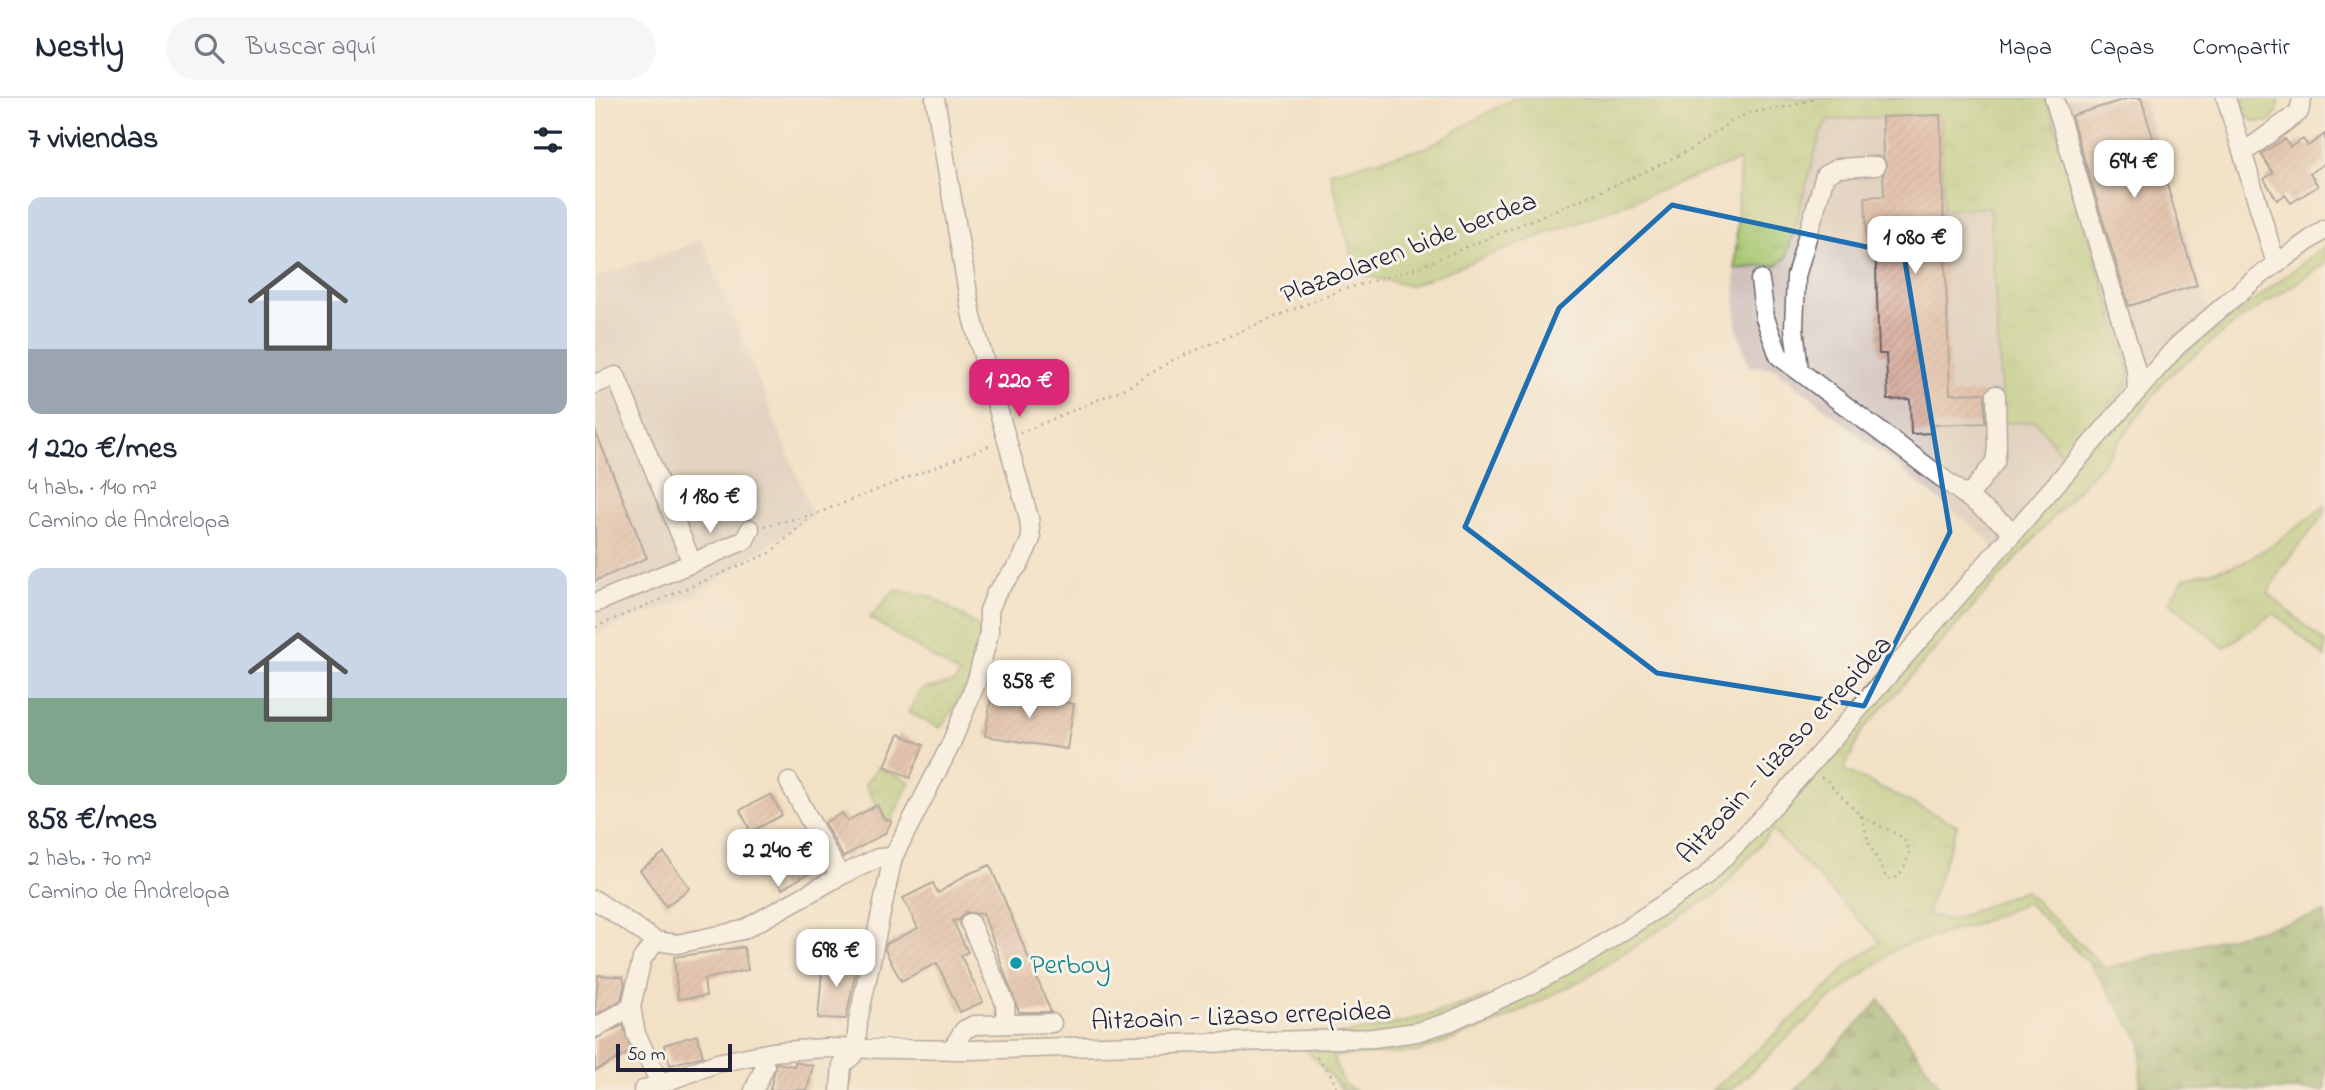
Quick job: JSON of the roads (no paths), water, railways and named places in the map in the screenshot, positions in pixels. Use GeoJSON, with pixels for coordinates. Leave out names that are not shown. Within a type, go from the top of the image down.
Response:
{"type":"FeatureCollection","features":[{"type":"Feature","properties":{"kind":"street"},"geometry":{"type":"LineString","coordinates":[[840,1090],[842,1065],[853,1055],[856,1048],[858,1021],[893,857],[960,721],[981,670],[989,633],[989,611],[996,593],[1020,563],[1031,539],[1029,518],[972,317],[935,98]]}},
{"type":"Feature","properties":{"kind":"street"},"geometry":{"type":"LineString","coordinates":[[2054,98],[2136,370],[2137,390]]}},
{"type":"Feature","properties":{"kind":"street"},"geometry":{"type":"LineString","coordinates":[[2226,98],[2276,264]]}},
{"type":"Feature","properties":{"kind":"street"},"geometry":{"type":"LineString","coordinates":[[2243,153],[2299,112],[2302,98]]}},
{"type":"Feature","properties":{"kind":"street"},"geometry":{"type":"LineString","coordinates":[[1799,370],[1794,328],[1796,276],[1825,175],[1838,168],[1876,166]]}},
{"type":"Feature","properties":{"kind":"street","name":"Aitzoain - Lizaso errepidea"},"geometry":{"type":"LineString","coordinates":[[643,1090],[660,1083],[693,1086],[717,1063],[772,1052],[856,1048],[951,1050],[1373,1038],[1417,1031],[1449,1022],[1555,972],[1621,933],[1705,877],[1805,769],[2177,346],[2254,280],[2325,229]]}},
{"type":"Feature","properties":{"kind":"street"},"geometry":{"type":"LineString","coordinates":[[1760,280],[1765,318],[1779,356],[2013,531]]}},
{"type":"Feature","properties":{"kind":"street"},"geometry":{"type":"LineString","coordinates":[[595,384],[616,376],[692,564]]}},
{"type":"Feature","properties":{"kind":"street"},"geometry":{"type":"LineString","coordinates":[[1968,497],[1995,462],[1996,395]]}},
{"type":"Feature","properties":{"kind":"street"},"geometry":{"type":"LineString","coordinates":[[595,603],[745,540],[750,529]]}},
{"type":"Feature","properties":{"kind":"street"},"geometry":{"type":"LineString","coordinates":[[789,782],[840,876]]}},
{"type":"Feature","properties":{"kind":"street"},"geometry":{"type":"LineString","coordinates":[[595,900],[656,941],[677,944],[743,930],[840,876],[878,858],[893,857]]}},
{"type":"Feature","properties":{"kind":"street"},"geometry":{"type":"LineString","coordinates":[[970,923],[1005,1003],[1006,1024]]}},
{"type":"Feature","properties":{"kind":"street"},"geometry":{"type":"LineString","coordinates":[[656,941],[642,959],[631,1007],[636,1034],[660,1083]]}},
{"type":"Feature","properties":{"kind":"street"},"geometry":{"type":"LineString","coordinates":[[595,1028],[631,1007]]}},
{"type":"Feature","properties":{"kind":"street"},"geometry":{"type":"LineString","coordinates":[[951,1050],[964,1030],[974,1025],[1052,1023]]}},
{"type":"Feature","properties":{"kind":"street"},"geometry":{"type":"LineString","coordinates":[[754,1090],[765,1066]]}},
{"type":"Feature","properties":{"kind":"place","name":"Perboy"},"geometry":{"type":"Point","coordinates":[1016,963]}}]}
